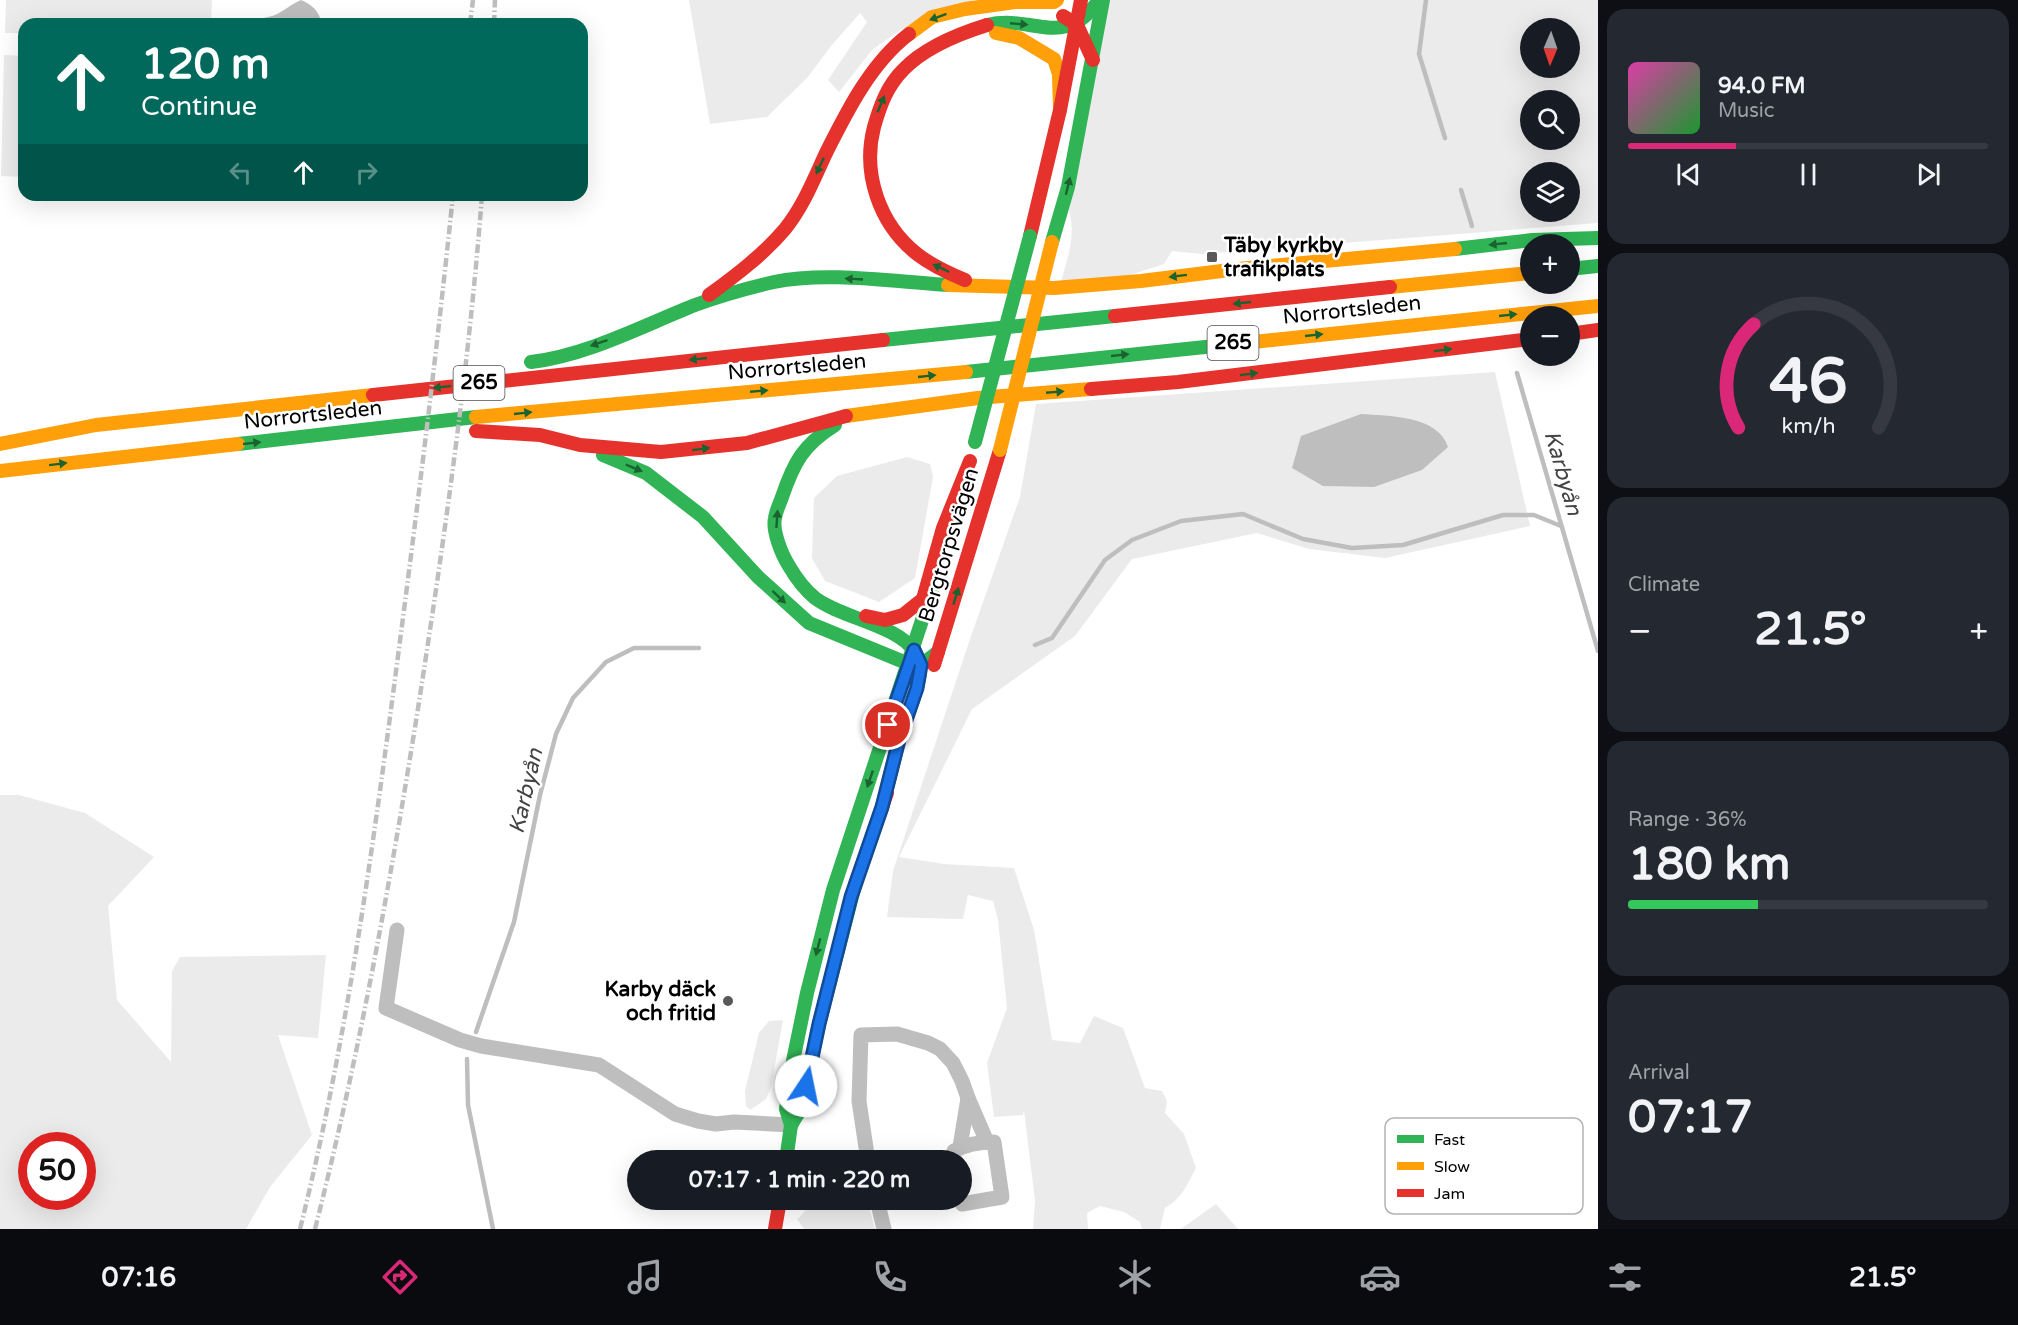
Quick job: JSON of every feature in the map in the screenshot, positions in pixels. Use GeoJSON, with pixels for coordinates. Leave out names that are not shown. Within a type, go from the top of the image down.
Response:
{"type":"FeatureCollection","features":[{"type":"Feature","properties":{"kind":"main road"},"geometry":{"type":"LineString","coordinates":[[696,305],[737,275],[785,229],[808,192],[827,151],[869,75],[900,41],[932,17],[965,9],[1015,2],[1054,2],[1057,0]]}},
{"type":"Feature","properties":{"kind":"main road","name":"Bergtorpsvägen"},"geometry":{"type":"LineString","coordinates":[[791,1125],[786,1109],[793,1061],[827,913],[833,890],[915,664],[914,650],[970,461],[1029,236],[1060,110],[1081,0]]}},
{"type":"Feature","properties":{"kind":"main road"},"geometry":{"type":"LineString","coordinates":[[996,286],[964,279],[922,260],[891,228],[878,203],[869,153],[880,103],[903,68],[926,51],[962,34],[994,23],[1019,23],[1059,30],[1077,25],[1091,14],[1101,0]]}},
{"type":"Feature","properties":{"kind":"main road","name":"Bergtorpsvägen"},"geometry":{"type":"LineString","coordinates":[[788,1150],[791,1125],[802,1107],[819,1024],[851,897],[938,652],[1000,450],[1068,187],[1093,60],[1101,0]]}},
{"type":"Feature","properties":{"kind":"main road"},"geometry":{"type":"LineString","coordinates":[[1015,2],[1055,11],[1077,25],[1093,60]]}},
{"type":"Feature","properties":{"kind":"main road"},"geometry":{"type":"LineString","coordinates":[[962,34],[988,31],[1019,38],[1054,59],[1059,74],[1060,110]]}},
{"type":"Feature","properties":{"kind":"main road"},"geometry":{"type":"LineString","coordinates":[[520,363],[555,359],[654,324],[696,305],[775,282],[819,277],[1054,288],[1532,240],[1598,238]]}},
{"type":"Feature","properties":{"kind":"main road"},"geometry":{"type":"LineString","coordinates":[[1580,268],[1598,266]]}},
{"type":"Feature","properties":{"kind":"main road","name":"Norrortsleden"},"geometry":{"type":"LineString","coordinates":[[0,444],[96,425],[861,342],[1520,274]]}},
{"type":"Feature","properties":{"kind":"main road","name":"Norrortsleden"},"geometry":{"type":"LineString","coordinates":[[0,471],[430,422],[694,396],[868,382],[1598,306]]}},
{"type":"Feature","properties":{"kind":"main road"},"geometry":{"type":"LineString","coordinates":[[1580,332],[1598,330]]}},
{"type":"Feature","properties":{"kind":"main road"},"geometry":{"type":"LineString","coordinates":[[298,438],[486,431],[540,435],[580,445],[661,452],[699,449],[747,443],[851,415],[978,398],[1178,382],[1520,340]]}},
{"type":"Feature","properties":{"kind":"main road"},"geometry":{"type":"LineString","coordinates":[[96,425],[194,407],[450,373]]}},
{"type":"Feature","properties":{"kind":"main road"},"geometry":{"type":"LineString","coordinates":[[851,415],[816,437],[792,467],[774,520],[781,553],[797,580],[815,598],[841,612],[900,636],[914,650]]}},
{"type":"Feature","properties":{"kind":"main road"},"geometry":{"type":"LineString","coordinates":[[580,445],[645,473],[703,517],[758,577],[809,623],[915,664],[938,652]]}},
{"type":"Feature","properties":{"kind":"main road"},"geometry":{"type":"LineString","coordinates":[[841,612],[885,620],[903,615],[923,599],[943,528],[970,461]]}},
{"type":"Feature","properties":{"kind":"main road"},"geometry":{"type":"LineString","coordinates":[[882,807],[899,740],[917,688],[915,664]]}},
{"type":"Feature","properties":{"kind":"main road"},"geometry":{"type":"LineString","coordinates":[[775,1229],[778,1210]]}},
{"type":"Feature","properties":{"kind":"street"},"geometry":{"type":"LineString","coordinates":[[397,930],[386,1008],[460,1040],[481,1046],[599,1065],[675,1114],[698,1121],[716,1124],[734,1122],[791,1125]]}},
{"type":"Feature","properties":{"kind":"street"},"geometry":{"type":"LineString","coordinates":[[866,1150],[859,1101],[861,1035],[897,1034],[940,1049],[953,1063],[987,1142]]}},
{"type":"Feature","properties":{"kind":"street"},"geometry":{"type":"LineString","coordinates":[[959,1150],[968,1098]]}},
{"type":"Feature","properties":{"kind":"street"},"geometry":{"type":"LineString","coordinates":[[962,1150],[968,1144],[994,1142],[1002,1197],[972,1202]]}},
{"type":"Feature","properties":{"kind":"street"},"geometry":{"type":"LineString","coordinates":[[879,1210],[884,1229]]}},
{"type":"Feature","properties":{"kind":"shaded area"},"geometry":{"type":"Polygon","coordinates":[[[6,0],[212,0],[211,18],[18,18],[18,33],[5,33],[6,0]]]}},
{"type":"Feature","properties":{"kind":"shaded area"},"geometry":{"type":"Polygon","coordinates":[[[301,0],[315,9],[320,18],[264,18],[275,15],[301,0]]]}},
{"type":"Feature","properties":{"kind":"shaded area"},"geometry":{"type":"Polygon","coordinates":[[[689,0],[974,0],[900,30],[872,50],[839,92],[828,80],[867,22],[860,13],[808,77],[767,117],[710,124],[689,0]]]}},
{"type":"Feature","properties":{"kind":"shaded area"},"geometry":{"type":"Polygon","coordinates":[[[1109,0],[1598,0],[1598,223],[1202,254],[1172,251],[1164,264],[1127,276],[1061,282],[1071,237],[1069,210],[1109,0]]]}},
{"type":"Feature","properties":{"kind":"shaded area"},"geometry":{"type":"Polygon","coordinates":[[[4,55],[18,56],[18,177],[1,176],[4,55]]]}},
{"type":"Feature","properties":{"kind":"shaded area"},"geometry":{"type":"Polygon","coordinates":[[[1495,372],[1530,526],[1385,558],[1309,549],[1257,533],[1132,559],[1075,636],[972,709],[899,857],[944,864],[1014,868],[1034,930],[1052,1040],[1080,1043],[1094,1016],[1123,1028],[1145,1088],[1162,1091],[1167,1101],[1165,1113],[1184,1134],[1196,1168],[1180,1196],[1165,1208],[1160,1229],[1142,1229],[1140,1222],[1124,1212],[1100,1206],[1087,1213],[1088,1229],[1033,1229],[1035,1201],[1024,1110],[1023,1115],[994,1117],[987,1063],[1007,1008],[998,920],[993,901],[968,895],[963,919],[887,917],[893,871],[1020,497],[1036,404],[1495,372]]]}},
{"type":"Feature","properties":{"kind":"shaded area"},"geometry":{"type":"Polygon","coordinates":[[[1361,414],[1398,417],[1423,423],[1442,436],[1448,447],[1422,470],[1374,487],[1323,486],[1292,468],[1301,436],[1361,414]]]}},
{"type":"Feature","properties":{"kind":"shaded area"},"geometry":{"type":"Polygon","coordinates":[[[907,457],[930,464],[933,477],[915,578],[879,602],[825,581],[812,558],[814,498],[837,476],[907,457]]]}},
{"type":"Feature","properties":{"kind":"shaded area"},"geometry":{"type":"Polygon","coordinates":[[[0,795],[19,795],[85,813],[154,857],[108,906],[117,1000],[171,1062],[172,971],[180,957],[326,955],[318,1038],[278,1035],[312,1135],[270,1187],[246,1229],[0,1229],[0,795]]]}},
{"type":"Feature","properties":{"kind":"shaded area"},"geometry":{"type":"Polygon","coordinates":[[[783,1020],[771,1087],[766,1099],[750,1110],[746,1106],[745,1091],[759,1033],[769,1021],[783,1020]]]}},
{"type":"Feature","properties":{"kind":"shaded area"},"geometry":{"type":"Polygon","coordinates":[[[1216,1204],[1238,1229],[1181,1229],[1185,1226],[1216,1204]]]}},
{"type":"Feature","properties":{"kind":"shaded area"},"geometry":{"type":"Polygon","coordinates":[[[870,1210],[875,1229],[804,1229],[797,1219],[805,1211],[870,1210]]]}},
{"type":"Feature","properties":{"kind":"waterway"},"geometry":{"type":"LineString","coordinates":[[1426,0],[1419,54],[1445,138]]}},
{"type":"Feature","properties":{"kind":"waterway"},"geometry":{"type":"LineString","coordinates":[[1461,190],[1472,226]]}},
{"type":"Feature","properties":{"kind":"waterway","name":"Karbyån"},"geometry":{"type":"LineString","coordinates":[[1517,373],[1598,651]]}},
{"type":"Feature","properties":{"kind":"waterway"},"geometry":{"type":"LineString","coordinates":[[1035,645],[1052,638],[1105,560],[1132,540],[1181,521],[1243,514],[1303,539],[1352,548],[1403,545],[1503,515],[1534,515],[1561,526]]}},
{"type":"Feature","properties":{"kind":"waterway","name":"Karbyån"},"geometry":{"type":"LineString","coordinates":[[476,1032],[514,922],[540,795],[556,734],[573,698],[606,662],[634,648],[699,648]]}},
{"type":"Feature","properties":{"kind":"waterway"},"geometry":{"type":"LineString","coordinates":[[467,1059],[468,1105],[493,1229]]}},
{"type":"Feature","properties":{"kind":"railway"},"geometry":{"type":"LineString","coordinates":[[471,18],[473,0]]}},
{"type":"Feature","properties":{"kind":"railway"},"geometry":{"type":"LineString","coordinates":[[494,18],[495,0]]}},
{"type":"Feature","properties":{"kind":"railway"},"geometry":{"type":"LineString","coordinates":[[300,1229],[341,1039],[372,846],[415,521],[452,201]]}},
{"type":"Feature","properties":{"kind":"railway"},"geometry":{"type":"LineString","coordinates":[[315,1229],[360,1033],[419,702],[455,449],[482,201]]}},
{"type":"Feature","properties":{"kind":"traffic: fast"},"geometry":{"type":"LineString","coordinates":[[987,25],[1004,23],[1048,28],[1061,27],[1073,24],[1086,15],[1099,0]]}},
{"type":"Feature","properties":{"kind":"traffic: fast"},"geometry":{"type":"LineString","coordinates":[[1052,242],[1068,187],[1103,0]]}},
{"type":"Feature","properties":{"kind":"traffic: fast"},"geometry":{"type":"LineString","coordinates":[[975,442],[1030,236]]}},
{"type":"Feature","properties":{"kind":"traffic: fast"},"geometry":{"type":"LineString","coordinates":[[1455,249],[1532,240],[1598,238]]}},
{"type":"Feature","properties":{"kind":"traffic: fast"},"geometry":{"type":"LineString","coordinates":[[1580,268],[1598,266]]}},
{"type":"Feature","properties":{"kind":"traffic: fast"},"geometry":{"type":"LineString","coordinates":[[531,362],[573,353],[695,305],[774,282],[838,277],[948,285]]}},
{"type":"Feature","properties":{"kind":"traffic: fast"},"geometry":{"type":"LineString","coordinates":[[883,340],[1115,316]]}},
{"type":"Feature","properties":{"kind":"traffic: fast"},"geometry":{"type":"LineString","coordinates":[[966,372],[1253,342]]}},
{"type":"Feature","properties":{"kind":"traffic: fast"},"geometry":{"type":"LineString","coordinates":[[238,444],[476,417]]}},
{"type":"Feature","properties":{"kind":"traffic: fast"},"geometry":{"type":"LineString","coordinates":[[835,425],[807,447],[796,464],[776,513],[774,523],[776,536],[783,556],[804,587],[815,598],[839,611],[896,635],[915,652],[920,673],[910,709]]}},
{"type":"Feature","properties":{"kind":"traffic: fast"},"geometry":{"type":"LineString","coordinates":[[603,455],[646,473],[703,517],[758,577],[809,623],[909,664],[921,665],[938,652]]}},
{"type":"Feature","properties":{"kind":"traffic: fast"},"geometry":{"type":"LineString","coordinates":[[791,1125],[786,1109],[793,1061],[807,993],[833,890],[932,590]]}},
{"type":"Feature","properties":{"kind":"traffic: fast"},"geometry":{"type":"LineString","coordinates":[[788,1150],[791,1125],[802,1107],[819,1024],[855,885]]}},
{"type":"Feature","properties":{"kind":"traffic: slow"},"geometry":{"type":"LineString","coordinates":[[909,34],[932,17],[965,9],[1015,2],[1054,2],[1057,0]]}},
{"type":"Feature","properties":{"kind":"traffic: slow"},"geometry":{"type":"LineString","coordinates":[[996,33],[1019,38],[1054,59],[1059,74],[1060,110]]}},
{"type":"Feature","properties":{"kind":"traffic: slow"},"geometry":{"type":"LineString","coordinates":[[1000,450],[1052,242]]}},
{"type":"Feature","properties":{"kind":"traffic: slow"},"geometry":{"type":"LineString","coordinates":[[948,285],[1054,288],[1455,249]]}},
{"type":"Feature","properties":{"kind":"traffic: slow"},"geometry":{"type":"LineString","coordinates":[[1390,287],[1520,274]]}},
{"type":"Feature","properties":{"kind":"traffic: slow"},"geometry":{"type":"LineString","coordinates":[[1253,342],[1598,306]]}},
{"type":"Feature","properties":{"kind":"traffic: slow"},"geometry":{"type":"LineString","coordinates":[[476,417],[966,372]]}},
{"type":"Feature","properties":{"kind":"traffic: slow"},"geometry":{"type":"LineString","coordinates":[[846,416],[978,398],[1091,389]]}},
{"type":"Feature","properties":{"kind":"traffic: slow"},"geometry":{"type":"LineString","coordinates":[[0,444],[96,425],[373,395]]}},
{"type":"Feature","properties":{"kind":"traffic: slow"},"geometry":{"type":"LineString","coordinates":[[0,471],[238,444]]}},
{"type":"Feature","properties":{"kind":"traffic: jam"},"geometry":{"type":"LineString","coordinates":[[1030,236],[1060,110],[1081,0]]}},
{"type":"Feature","properties":{"kind":"traffic: jam"},"geometry":{"type":"LineString","coordinates":[[1063,16],[1077,25],[1093,60]]}},
{"type":"Feature","properties":{"kind":"traffic: jam"},"geometry":{"type":"LineString","coordinates":[[965,280],[922,258],[904,242],[893,228],[884,213],[872,179],[871,144],[874,127],[885,97],[903,70],[921,55],[942,43],[987,25]]}},
{"type":"Feature","properties":{"kind":"traffic: jam"},"geometry":{"type":"LineString","coordinates":[[709,295],[759,256],[785,229],[803,202],[834,137],[861,89],[883,59],[909,34]]}},
{"type":"Feature","properties":{"kind":"traffic: jam"},"geometry":{"type":"LineString","coordinates":[[1115,316],[1390,287]]}},
{"type":"Feature","properties":{"kind":"traffic: jam"},"geometry":{"type":"LineString","coordinates":[[1580,332],[1598,330]]}},
{"type":"Feature","properties":{"kind":"traffic: jam"},"geometry":{"type":"LineString","coordinates":[[373,395],[883,340]]}},
{"type":"Feature","properties":{"kind":"traffic: jam"},"geometry":{"type":"LineString","coordinates":[[1091,389],[1178,382],[1520,340]]}},
{"type":"Feature","properties":{"kind":"traffic: jam"},"geometry":{"type":"LineString","coordinates":[[476,431],[540,435],[580,445],[661,452],[747,443],[846,416]]}},
{"type":"Feature","properties":{"kind":"traffic: jam"},"geometry":{"type":"LineString","coordinates":[[934,665],[1000,450]]}},
{"type":"Feature","properties":{"kind":"traffic: jam"},"geometry":{"type":"LineString","coordinates":[[866,616],[885,620],[903,615],[923,599],[943,528],[970,461]]}},
{"type":"Feature","properties":{"kind":"traffic: jam"},"geometry":{"type":"LineString","coordinates":[[882,808],[899,740],[910,709]]}},
{"type":"Feature","properties":{"kind":"traffic: jam"},"geometry":{"type":"LineString","coordinates":[[855,885],[887,793]]}},
{"type":"Feature","properties":{"kind":"traffic: jam"},"geometry":{"type":"LineString","coordinates":[[775,1229],[778,1210]]}},
{"type":"Feature","properties":{"kind":"place","name":"Täby kyrkby trafikplats"},"geometry":{"type":"Point","coordinates":[1212,257]}},
{"type":"Feature","properties":{"kind":"place","name":"Karby däck och fritid"},"geometry":{"type":"Point","coordinates":[728,1001]}},
{"type":"Feature","properties":{"kind":"route"},"geometry":{"type":"LineString","coordinates":[[806,1086],[851,897],[882,807],[899,740],[917,688],[921,665],[914,650],[888,725]]}}]}
